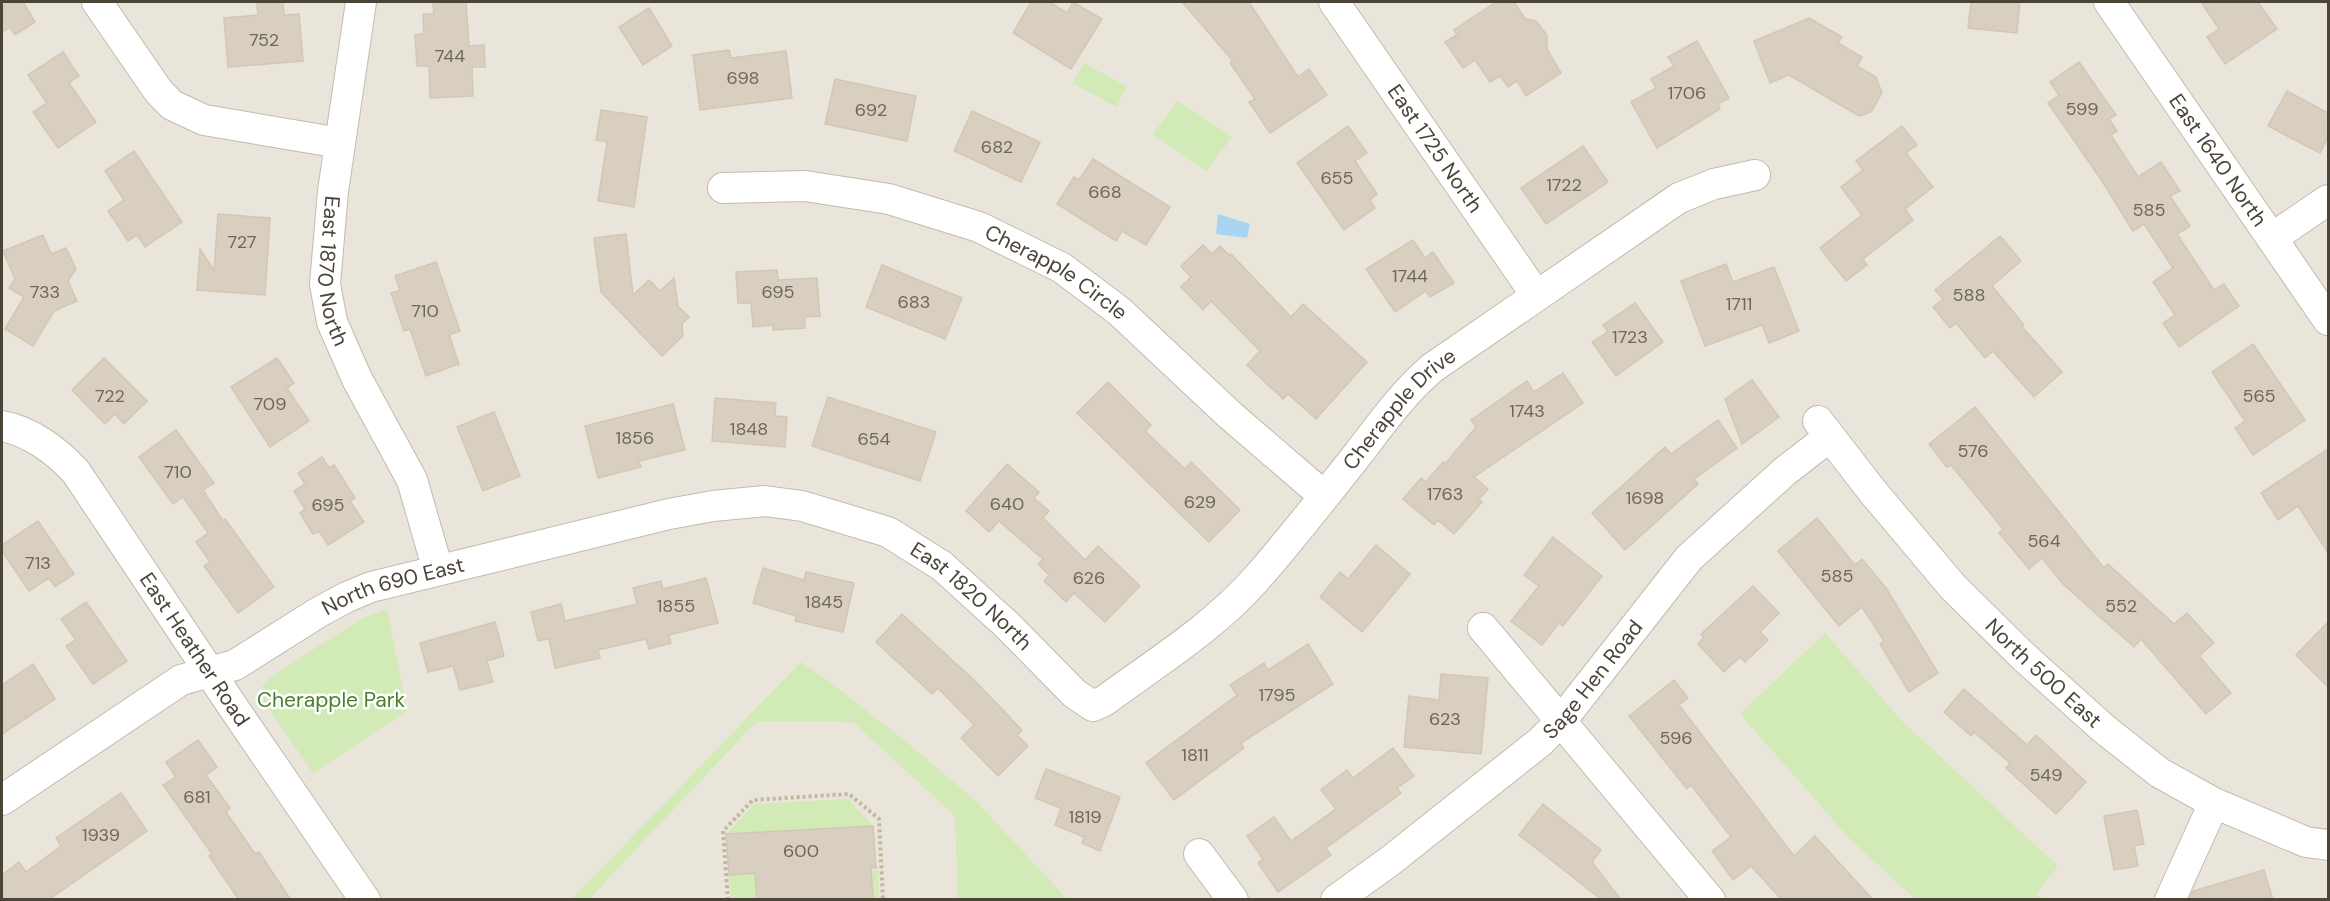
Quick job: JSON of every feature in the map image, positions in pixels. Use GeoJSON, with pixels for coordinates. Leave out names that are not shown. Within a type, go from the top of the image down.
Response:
{"type":"FeatureCollection","features":[{"type":"Feature","properties":{"kind":"street"},"geometry":{"type":"LineString","coordinates":[[97,2],[159,92],[172,105],[204,120],[340,143]]}},
{"type":"Feature","properties":{"kind":"street","name":"East 1870 North"},"geometry":{"type":"LineString","coordinates":[[361,2],[333,191],[325,284],[332,322],[357,379],[412,480],[438,570]]}},
{"type":"Feature","properties":{"kind":"street","name":"East 1725 North"},"geometry":{"type":"LineString","coordinates":[[1334,2],[1536,295]]}},
{"type":"Feature","properties":{"kind":"street","name":"East 1640 North"},"geometry":{"type":"LineString","coordinates":[[2109,2],[2328,320]]}},
{"type":"Feature","properties":{"kind":"street","name":"Cherapple Drive"},"geometry":{"type":"LineString","coordinates":[[1093,706],[1104,701],[1199,633],[1227,610],[1257,578],[1411,386],[1432,368],[1679,198],[1714,184],[1755,175]]}},
{"type":"Feature","properties":{"kind":"street","name":"Cherapple Circle"},"geometry":{"type":"LineString","coordinates":[[723,188],[805,186],[889,199],[979,227],[1062,268],[1119,311],[1231,416],[1324,496]]}},
{"type":"Feature","properties":{"kind":"street"},"geometry":{"type":"LineString","coordinates":[[2272,238],[2328,200]]}},
{"type":"Feature","properties":{"kind":"street","name":"East Heather Road"},"geometry":{"type":"LineString","coordinates":[[2,426],[26,435],[60,455],[76,472],[365,900]]}},
{"type":"Feature","properties":{"kind":"street","name":"Sage Hen Road"},"geometry":{"type":"LineString","coordinates":[[1336,900],[1390,861],[1523,756],[1561,721],[1689,558],[1784,472],[1824,429]]}},
{"type":"Feature","properties":{"kind":"street","name":"North 500 East"},"geometry":{"type":"LineString","coordinates":[[1824,429],[1953,587],[2024,657],[2104,729],[2154,768],[2214,803],[2306,842],[2328,845]]}},
{"type":"Feature","properties":{"kind":"street","name":"North 690 East"},"geometry":{"type":"LineString","coordinates":[[2,800],[181,680],[235,665],[319,612],[371,587],[669,514],[713,506],[765,501],[831,513]]}},
{"type":"Feature","properties":{"kind":"street","name":"East 1820 North"},"geometry":{"type":"LineString","coordinates":[[831,513],[888,532],[942,566],[1007,625],[1075,694],[1093,706]]}},
{"type":"Feature","properties":{"kind":"street"},"geometry":{"type":"LineString","coordinates":[[1483,628],[1710,900]]}},
{"type":"Feature","properties":{"kind":"street"},"geometry":{"type":"LineString","coordinates":[[2170,900],[2214,803]]}},
{"type":"Feature","properties":{"kind":"street"},"geometry":{"type":"LineString","coordinates":[[1199,854],[1233,900]]}},
{"type":"Feature","properties":{"kind":"path"},"geometry":{"type":"LineString","coordinates":[[728,900],[723,831],[753,800],[849,794],[879,819],[884,900]]}},
{"type":"Feature","properties":{"kind":"shaded area"},"geometry":{"type":"Polygon","coordinates":[[[2,2],[2328,2],[2328,899],[2,900],[2,2]]]}},
{"type":"Feature","properties":{"kind":"green space"},"geometry":{"type":"Polygon","coordinates":[[[1084,63],[1127,87],[1116,107],[1073,83],[1084,63]]]}},
{"type":"Feature","properties":{"kind":"green space"},"geometry":{"type":"Polygon","coordinates":[[[1177,101],[1232,137],[1206,171],[1153,134],[1177,101]]]}},
{"type":"Feature","properties":{"kind":"green space","name":"Cherapple Park"},"geometry":{"type":"Polygon","coordinates":[[[387,609],[407,711],[313,773],[263,700],[262,687],[272,676],[363,618],[387,609]]]}},
{"type":"Feature","properties":{"kind":"green space"},"geometry":{"type":"Polygon","coordinates":[[[1825,633],[1902,721],[2058,866],[2036,894],[2043,899],[1915,899],[1849,838],[1740,714],[1825,633]]]}},
{"type":"Feature","properties":{"kind":"green space"},"geometry":{"type":"Polygon","coordinates":[[[801,662],[904,740],[976,801],[1067,899],[958,899],[955,816],[853,722],[757,721],[589,899],[572,899],[801,662]]]}},
{"type":"Feature","properties":{"kind":"green space"},"geometry":{"type":"Polygon","coordinates":[[[848,799],[873,826],[726,834],[755,804],[848,799]]]}},
{"type":"Feature","properties":{"kind":"green space"},"geometry":{"type":"Polygon","coordinates":[[[878,870],[879,899],[873,899],[865,871],[878,870]]]}},
{"type":"Feature","properties":{"kind":"green space"},"geometry":{"type":"Polygon","coordinates":[[[755,873],[757,899],[731,899],[729,875],[755,873]]]}},
{"type":"Feature","properties":{"kind":"water"},"geometry":{"type":"Polygon","coordinates":[[[1218,214],[1250,224],[1247,238],[1216,234],[1218,214]]]}},
{"type":"Feature","properties":{"kind":"building"},"geometry":{"type":"Polygon","coordinates":[[[2,2],[23,2],[35,22],[15,35],[10,27],[2,32],[2,2]]]}},
{"type":"Feature","properties":{"kind":"building"},"geometry":{"type":"Polygon","coordinates":[[[283,2],[284,15],[299,14],[303,61],[228,67],[224,18],[258,15],[257,3],[283,2]]]}},
{"type":"Feature","properties":{"kind":"building"},"geometry":{"type":"Polygon","coordinates":[[[433,2],[466,2],[469,46],[484,45],[485,67],[472,67],[473,96],[430,98],[429,66],[417,66],[415,35],[424,34],[423,14],[434,14],[433,2]]]}},
{"type":"Feature","properties":{"kind":"building"},"geometry":{"type":"Polygon","coordinates":[[[1031,2],[1050,2],[1067,13],[1073,2],[1102,19],[1071,69],[1013,33],[1031,2]]]}},
{"type":"Feature","properties":{"kind":"building"},"geometry":{"type":"Polygon","coordinates":[[[1182,2],[1249,2],[1298,77],[1309,69],[1327,95],[1270,133],[1249,102],[1255,99],[1230,63],[1233,61],[1182,2]]]}},
{"type":"Feature","properties":{"kind":"building"},"geometry":{"type":"Polygon","coordinates":[[[1496,2],[1514,2],[1525,19],[1536,21],[1547,35],[1547,49],[1561,73],[1526,96],[1517,81],[1508,87],[1500,76],[1490,82],[1475,60],[1463,68],[1445,42],[1457,35],[1454,30],[1496,2]]]}},
{"type":"Feature","properties":{"kind":"building"},"geometry":{"type":"Polygon","coordinates":[[[1971,2],[2020,2],[2017,33],[1968,28],[1971,2]]]}},
{"type":"Feature","properties":{"kind":"building"},"geometry":{"type":"Polygon","coordinates":[[[2201,2],[2258,2],[2277,29],[2225,64],[2207,37],[2219,29],[2201,2]]]}},
{"type":"Feature","properties":{"kind":"building"},"geometry":{"type":"Polygon","coordinates":[[[649,8],[672,46],[643,65],[619,27],[649,8]]]}},
{"type":"Feature","properties":{"kind":"building"},"geometry":{"type":"Polygon","coordinates":[[[1809,18],[1842,37],[1838,43],[1862,57],[1857,66],[1876,77],[1882,93],[1871,112],[1859,116],[1789,75],[1770,83],[1754,41],[1809,18]]]}},
{"type":"Feature","properties":{"kind":"building"},"geometry":{"type":"Polygon","coordinates":[[[1697,41],[1729,98],[1718,104],[1720,109],[1657,148],[1631,102],[1656,88],[1651,79],[1674,66],[1668,57],[1697,41]]]}},
{"type":"Feature","properties":{"kind":"building"},"geometry":{"type":"Polygon","coordinates":[[[729,50],[731,58],[786,51],[792,98],[700,110],[693,55],[729,50]]]}},
{"type":"Feature","properties":{"kind":"building"},"geometry":{"type":"Polygon","coordinates":[[[63,52],[79,76],[69,83],[96,122],[58,148],[33,112],[47,103],[28,75],[63,52]]]}},
{"type":"Feature","properties":{"kind":"building"},"geometry":{"type":"Polygon","coordinates":[[[2079,62],[2116,115],[2109,119],[2117,131],[2111,135],[2138,177],[2161,162],[2180,191],[2170,196],[2190,226],[2177,234],[2214,290],[2224,284],[2239,306],[2179,347],[2163,323],[2175,315],[2153,282],[2173,268],[2144,224],[2133,231],[2100,178],[2048,103],[2059,95],[2050,82],[2079,62]]]}},
{"type":"Feature","properties":{"kind":"building"},"geometry":{"type":"Polygon","coordinates":[[[835,79],[916,96],[907,141],[825,124],[835,79]]]}},
{"type":"Feature","properties":{"kind":"building"},"geometry":{"type":"Polygon","coordinates":[[[2287,91],[2328,113],[2328,137],[2320,153],[2268,126],[2287,91]]]}},
{"type":"Feature","properties":{"kind":"building"},"geometry":{"type":"Polygon","coordinates":[[[601,110],[647,117],[634,207],[598,201],[607,142],[596,140],[601,110]]]}},
{"type":"Feature","properties":{"kind":"building"},"geometry":{"type":"Polygon","coordinates":[[[972,111],[1040,142],[1021,182],[954,151],[972,111]]]}},
{"type":"Feature","properties":{"kind":"building"},"geometry":{"type":"Polygon","coordinates":[[[1348,126],[1367,153],[1355,161],[1377,194],[1370,200],[1375,208],[1344,230],[1297,163],[1348,126]]]}},
{"type":"Feature","properties":{"kind":"building"},"geometry":{"type":"Polygon","coordinates":[[[1902,126],[1917,145],[1906,153],[1933,187],[1905,209],[1913,220],[1863,259],[1867,265],[1846,281],[1820,248],[1862,215],[1841,187],[1863,170],[1856,161],[1902,126]]]}},
{"type":"Feature","properties":{"kind":"building"},"geometry":{"type":"Polygon","coordinates":[[[1583,146],[1608,182],[1546,224],[1521,188],[1583,146]]]}},
{"type":"Feature","properties":{"kind":"building"},"geometry":{"type":"Polygon","coordinates":[[[134,151],[182,222],[145,247],[137,235],[128,241],[108,211],[124,200],[105,171],[134,151]]]}},
{"type":"Feature","properties":{"kind":"building"},"geometry":{"type":"Polygon","coordinates":[[[1093,159],[1170,207],[1146,245],[1122,231],[1116,241],[1057,204],[1074,177],[1079,180],[1093,159]]]}},
{"type":"Feature","properties":{"kind":"building"},"geometry":{"type":"Polygon","coordinates":[[[218,214],[270,218],[265,295],[197,290],[200,249],[214,270],[218,214]]]}},
{"type":"Feature","properties":{"kind":"building"},"geometry":{"type":"Polygon","coordinates":[[[626,234],[633,295],[649,280],[660,291],[674,278],[678,306],[689,317],[682,324],[683,336],[662,356],[601,292],[594,238],[626,234]]]}},
{"type":"Feature","properties":{"kind":"building"},"geometry":{"type":"Polygon","coordinates":[[[43,235],[51,254],[66,248],[76,269],[68,281],[77,301],[54,311],[33,346],[5,329],[24,297],[9,288],[15,279],[3,251],[43,235]]]}},
{"type":"Feature","properties":{"kind":"building"},"geometry":{"type":"Polygon","coordinates":[[[2000,236],[2021,261],[1992,286],[2024,325],[2022,327],[2062,372],[2034,397],[1993,351],[1985,358],[1956,323],[1950,328],[1933,307],[1943,299],[1935,290],[2000,236]]]}},
{"type":"Feature","properties":{"kind":"building"},"geometry":{"type":"Polygon","coordinates":[[[1413,240],[1425,258],[1433,252],[1454,283],[1430,297],[1426,291],[1395,312],[1366,269],[1413,240]]]}},
{"type":"Feature","properties":{"kind":"building"},"geometry":{"type":"Polygon","coordinates":[[[1203,245],[1212,254],[1220,246],[1229,255],[1231,254],[1291,317],[1303,304],[1367,362],[1316,419],[1288,394],[1283,399],[1247,365],[1260,351],[1211,301],[1203,310],[1181,287],[1191,277],[1181,266],[1203,245]]]}},
{"type":"Feature","properties":{"kind":"building"},"geometry":{"type":"Polygon","coordinates":[[[436,262],[460,331],[449,335],[459,364],[426,376],[410,329],[404,331],[391,293],[400,290],[395,276],[436,262]]]}},
{"type":"Feature","properties":{"kind":"building"},"geometry":{"type":"Polygon","coordinates":[[[1726,264],[1733,282],[1774,267],[1799,331],[1769,343],[1762,325],[1705,346],[1681,281],[1726,264]]]}},
{"type":"Feature","properties":{"kind":"building"},"geometry":{"type":"Polygon","coordinates":[[[882,265],[962,298],[945,339],[866,307],[882,265]]]}},
{"type":"Feature","properties":{"kind":"building"},"geometry":{"type":"Polygon","coordinates":[[[777,270],[778,280],[817,278],[820,316],[805,317],[805,328],[773,330],[773,325],[753,327],[751,303],[738,303],[736,272],[777,270]]]}},
{"type":"Feature","properties":{"kind":"building"},"geometry":{"type":"Polygon","coordinates":[[[1635,303],[1663,342],[1616,376],[1592,342],[1608,332],[1603,325],[1635,303]]]}},
{"type":"Feature","properties":{"kind":"building"},"geometry":{"type":"Polygon","coordinates":[[[2253,344],[2305,420],[2253,455],[2235,428],[2245,421],[2212,372],[2253,344]]]}},
{"type":"Feature","properties":{"kind":"building"},"geometry":{"type":"Polygon","coordinates":[[[104,358],[147,401],[124,424],[115,414],[105,424],[72,390],[104,358]]]}},
{"type":"Feature","properties":{"kind":"building"},"geometry":{"type":"Polygon","coordinates":[[[277,358],[294,383],[287,388],[309,421],[270,447],[231,387],[277,358]]]}},
{"type":"Feature","properties":{"kind":"building"},"geometry":{"type":"Polygon","coordinates":[[[1563,373],[1583,403],[1474,477],[1488,489],[1479,499],[1482,502],[1454,534],[1438,520],[1434,525],[1403,499],[1421,478],[1426,482],[1443,462],[1445,464],[1476,427],[1471,420],[1527,381],[1534,392],[1563,373]]]}},
{"type":"Feature","properties":{"kind":"building"},"geometry":{"type":"Polygon","coordinates":[[[1752,380],[1779,417],[1742,444],[1725,399],[1752,380]]]}},
{"type":"Feature","properties":{"kind":"building"},"geometry":{"type":"Polygon","coordinates":[[[1108,382],[1151,425],[1145,431],[1185,469],[1191,462],[1240,510],[1209,542],[1077,413],[1108,382]]]}},
{"type":"Feature","properties":{"kind":"building"},"geometry":{"type":"Polygon","coordinates":[[[828,397],[936,432],[920,481],[812,446],[828,397]]]}},
{"type":"Feature","properties":{"kind":"building"},"geometry":{"type":"Polygon","coordinates":[[[715,398],[776,403],[775,416],[787,417],[785,447],[712,441],[715,398]]]}},
{"type":"Feature","properties":{"kind":"building"},"geometry":{"type":"Polygon","coordinates":[[[673,404],[685,450],[639,461],[641,467],[598,478],[585,426],[673,404]]]}},
{"type":"Feature","properties":{"kind":"building"},"geometry":{"type":"Polygon","coordinates":[[[1975,407],[2104,568],[2108,564],[2174,624],[2187,613],[2214,643],[2199,656],[2231,693],[2206,714],[2141,639],[2134,647],[2064,585],[2042,558],[2029,569],[1999,533],[2003,529],[1951,465],[1947,467],[1929,444],[1975,407]]]}},
{"type":"Feature","properties":{"kind":"building"},"geometry":{"type":"Polygon","coordinates":[[[494,412],[520,476],[483,491],[457,427],[494,412]]]}},
{"type":"Feature","properties":{"kind":"building"},"geometry":{"type":"Polygon","coordinates":[[[1718,420],[1737,448],[1694,479],[1698,484],[1625,550],[1592,513],[1665,447],[1671,454],[1718,420]]]}},
{"type":"Feature","properties":{"kind":"building"},"geometry":{"type":"Polygon","coordinates":[[[176,430],[214,483],[203,490],[223,521],[225,519],[274,587],[238,613],[204,566],[210,562],[196,542],[208,533],[183,497],[173,504],[139,457],[176,430]]]}},
{"type":"Feature","properties":{"kind":"building"},"geometry":{"type":"Polygon","coordinates":[[[2328,449],[2328,553],[2298,506],[2278,520],[2261,493],[2328,449]]]}},
{"type":"Feature","properties":{"kind":"building"},"geometry":{"type":"Polygon","coordinates":[[[322,457],[329,468],[334,465],[355,498],[350,501],[364,522],[328,545],[319,531],[313,534],[300,513],[305,509],[294,491],[305,484],[298,473],[322,457]]]}},
{"type":"Feature","properties":{"kind":"building"},"geometry":{"type":"Polygon","coordinates":[[[1007,464],[1039,492],[1034,498],[1049,511],[1043,518],[1085,560],[1098,546],[1140,586],[1105,622],[1074,593],[1066,602],[1044,581],[1049,575],[1038,564],[1043,559],[999,521],[989,532],[966,511],[1007,464]]]}},
{"type":"Feature","properties":{"kind":"building"},"geometry":{"type":"Polygon","coordinates":[[[1817,518],[1855,565],[1862,559],[1886,588],[1938,673],[1909,692],[1880,644],[1884,641],[1862,607],[1839,626],[1778,551],[1817,518]]]}},
{"type":"Feature","properties":{"kind":"building"},"geometry":{"type":"Polygon","coordinates":[[[38,521],[74,574],[55,587],[49,578],[29,591],[2,551],[2,545],[38,521]]]}},
{"type":"Feature","properties":{"kind":"building"},"geometry":{"type":"Polygon","coordinates":[[[1553,537],[1602,576],[1563,626],[1559,623],[1542,645],[1511,621],[1539,586],[1524,575],[1553,537]]]}},
{"type":"Feature","properties":{"kind":"building"},"geometry":{"type":"Polygon","coordinates":[[[1376,545],[1410,574],[1362,632],[1320,597],[1340,572],[1348,579],[1376,545]]]}},
{"type":"Feature","properties":{"kind":"building"},"geometry":{"type":"Polygon","coordinates":[[[763,568],[804,580],[806,572],[854,583],[843,632],[795,621],[796,616],[753,603],[763,568]]]}},
{"type":"Feature","properties":{"kind":"building"},"geometry":{"type":"Polygon","coordinates":[[[706,578],[718,623],[669,635],[671,643],[649,649],[646,639],[598,650],[600,658],[555,668],[549,639],[538,641],[531,612],[561,604],[565,621],[637,604],[633,588],[661,581],[663,589],[706,578]]]}},
{"type":"Feature","properties":{"kind":"building"},"geometry":{"type":"Polygon","coordinates":[[[1753,586],[1779,613],[1760,632],[1768,640],[1745,662],[1740,657],[1724,672],[1698,644],[1704,637],[1701,634],[1753,586]]]}},
{"type":"Feature","properties":{"kind":"building"},"geometry":{"type":"Polygon","coordinates":[[[86,602],[127,661],[93,684],[66,646],[76,640],[61,619],[86,602]]]}},
{"type":"Feature","properties":{"kind":"building"},"geometry":{"type":"Polygon","coordinates":[[[902,614],[975,681],[1022,730],[1017,735],[1028,746],[998,776],[961,738],[974,725],[938,688],[932,694],[876,642],[902,614]]]}},
{"type":"Feature","properties":{"kind":"building"},"geometry":{"type":"Polygon","coordinates":[[[495,622],[504,656],[487,661],[493,682],[460,690],[453,666],[428,672],[420,643],[495,622]]]}},
{"type":"Feature","properties":{"kind":"building"},"geometry":{"type":"Polygon","coordinates":[[[2328,622],[2328,687],[2296,655],[2328,622]]]}},
{"type":"Feature","properties":{"kind":"building"},"geometry":{"type":"Polygon","coordinates":[[[1308,644],[1333,684],[1241,743],[1244,748],[1174,800],[1146,763],[1237,695],[1230,685],[1264,663],[1268,670],[1308,644]]]}},
{"type":"Feature","properties":{"kind":"building"},"geometry":{"type":"Polygon","coordinates":[[[33,664],[55,699],[2,734],[2,685],[33,664]]]}},
{"type":"Feature","properties":{"kind":"building"},"geometry":{"type":"Polygon","coordinates":[[[1441,674],[1488,678],[1481,754],[1404,747],[1409,696],[1439,700],[1441,674]]]}},
{"type":"Feature","properties":{"kind":"building"},"geometry":{"type":"Polygon","coordinates":[[[1674,680],[1688,698],[1679,705],[1794,856],[1815,836],[1873,900],[1782,900],[1751,866],[1733,880],[1712,851],[1731,837],[1691,785],[1687,789],[1629,716],[1674,680]]]}},
{"type":"Feature","properties":{"kind":"building"},"geometry":{"type":"Polygon","coordinates":[[[1964,689],[2027,745],[2036,735],[2086,782],[2056,814],[2006,768],[2010,763],[1974,732],[1971,736],[1944,712],[1964,689]]]}},
{"type":"Feature","properties":{"kind":"building"},"geometry":{"type":"Polygon","coordinates":[[[198,740],[217,767],[206,775],[230,808],[226,812],[255,854],[259,852],[291,900],[239,900],[209,856],[212,854],[163,785],[176,777],[166,762],[198,740]]]}},
{"type":"Feature","properties":{"kind":"building"},"geometry":{"type":"Polygon","coordinates":[[[1393,748],[1414,776],[1397,788],[1401,793],[1326,848],[1331,855],[1278,892],[1258,863],[1263,859],[1247,836],[1274,817],[1291,841],[1336,809],[1321,790],[1347,770],[1353,778],[1393,748]]]}},
{"type":"Feature","properties":{"kind":"building"},"geometry":{"type":"Polygon","coordinates":[[[1046,769],[1120,797],[1100,851],[1082,843],[1084,837],[1055,825],[1061,808],[1035,798],[1046,769]]]}},
{"type":"Feature","properties":{"kind":"building"},"geometry":{"type":"Polygon","coordinates":[[[121,793],[147,831],[48,900],[2,900],[2,875],[19,862],[26,872],[61,846],[56,838],[121,793]]]}},
{"type":"Feature","properties":{"kind":"building"},"geometry":{"type":"Polygon","coordinates":[[[1543,804],[1601,850],[1592,862],[1621,900],[1602,900],[1519,835],[1543,804]]]}},
{"type":"Feature","properties":{"kind":"building"},"geometry":{"type":"Polygon","coordinates":[[[2137,810],[2144,844],[2134,846],[2138,866],[2114,870],[2104,816],[2137,810]]]}},
{"type":"Feature","properties":{"kind":"building"},"geometry":{"type":"Polygon","coordinates":[[[873,826],[876,868],[871,868],[873,900],[757,900],[755,873],[729,875],[726,834],[873,826]]]}},
{"type":"Feature","properties":{"kind":"building"},"geometry":{"type":"Polygon","coordinates":[[[2264,870],[2273,900],[2189,900],[2193,891],[2264,870]]]}}]}
